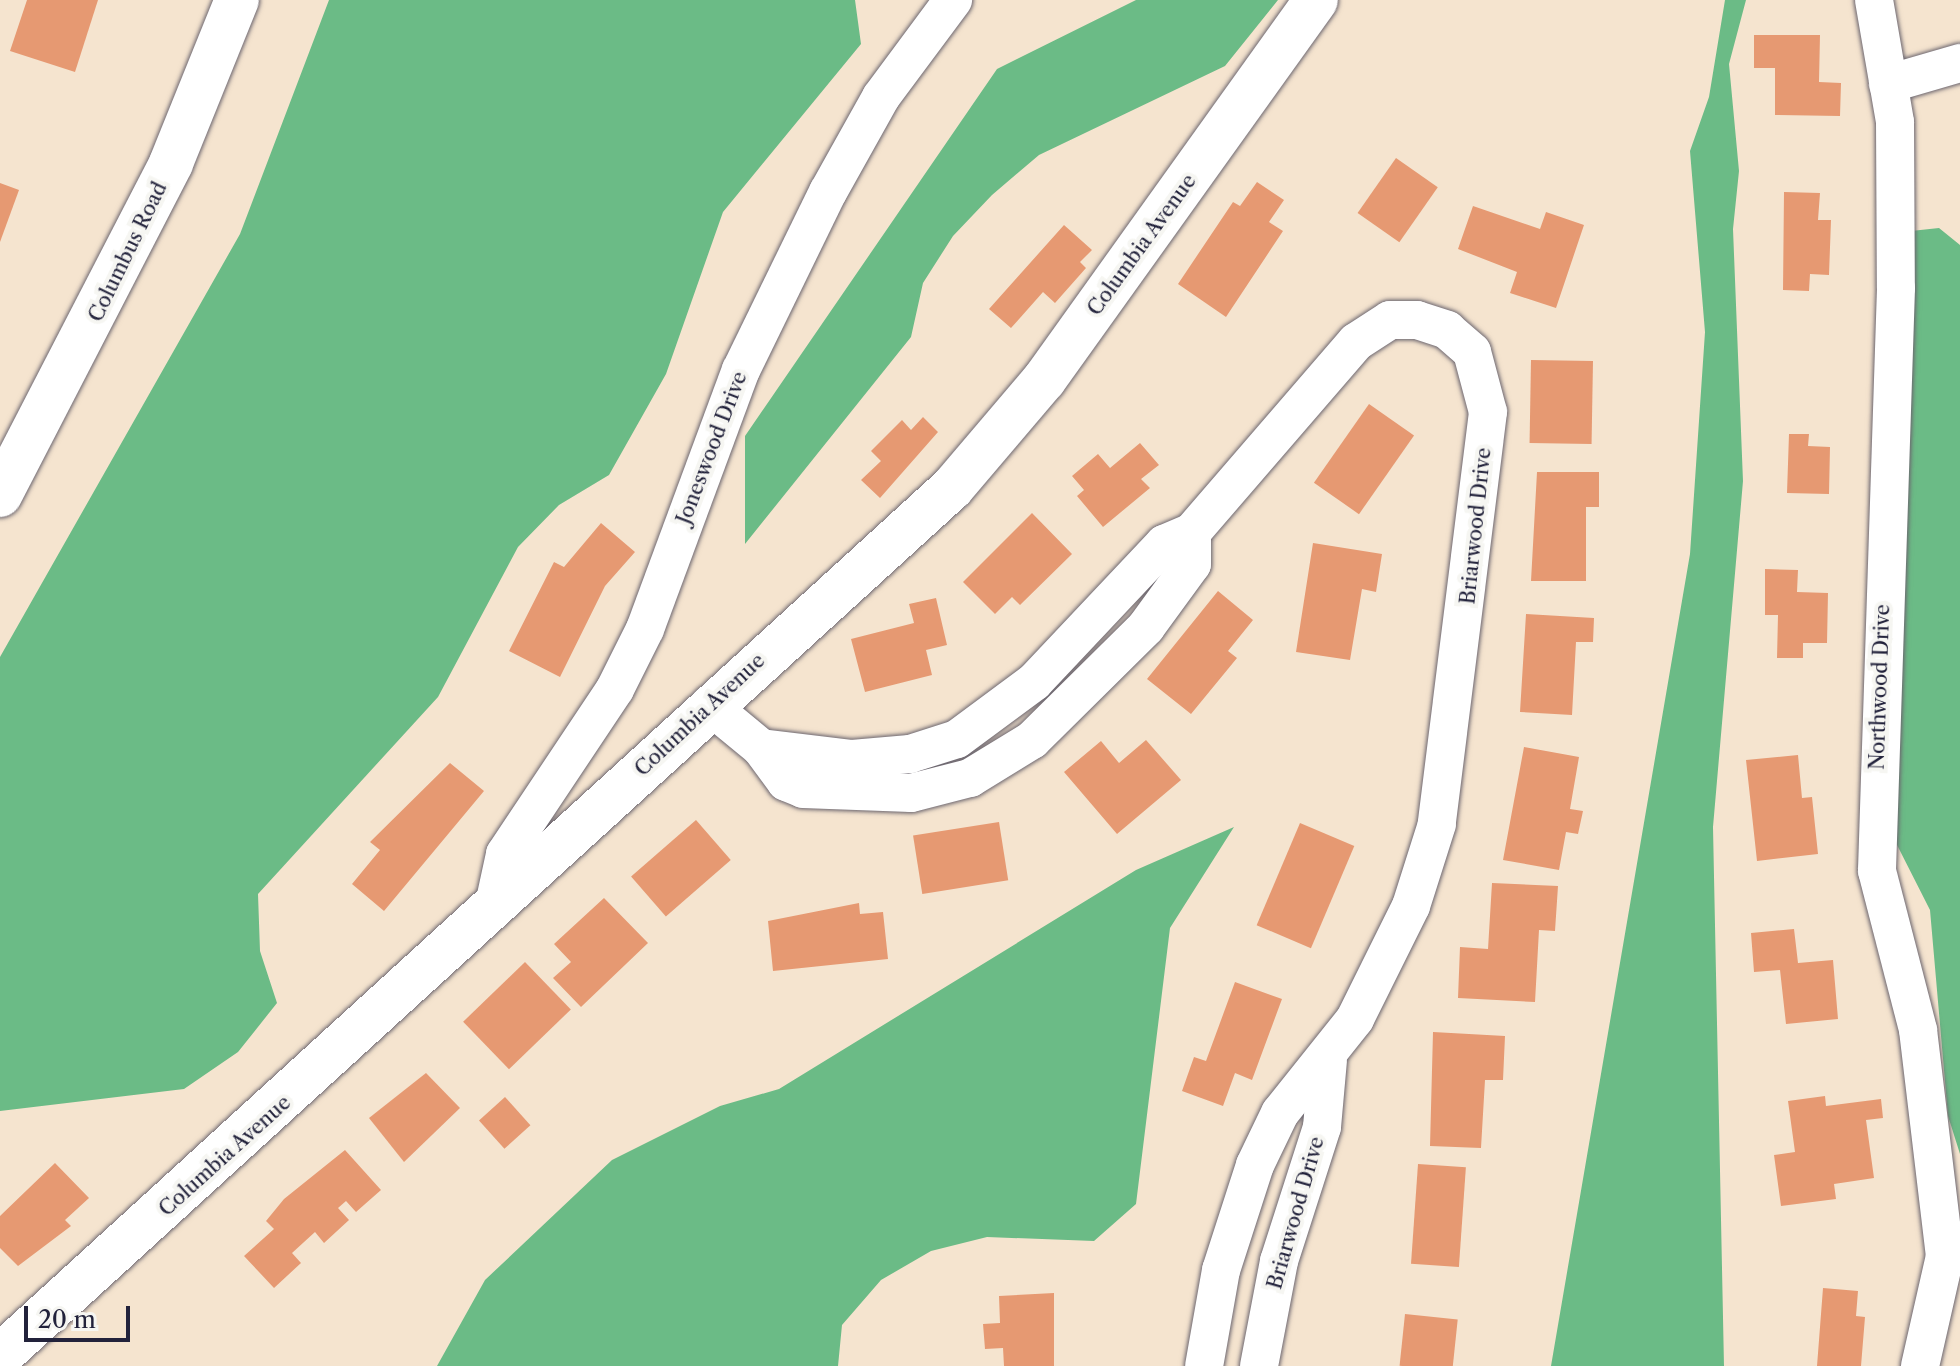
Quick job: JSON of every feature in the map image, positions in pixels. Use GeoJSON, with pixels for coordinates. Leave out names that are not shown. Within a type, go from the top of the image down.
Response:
{"type":"FeatureCollection","features":[{"type":"Feature","properties":{"kind":"street","name":"Columbus Road"},"geometry":{"type":"LineString","coordinates":[[0,495],[171,163],[237,0]]}},
{"type":"Feature","properties":{"kind":"street","name":"Joneswood Drive"},"geometry":{"type":"LineString","coordinates":[[494,905],[505,854],[615,689],[645,629],[730,397],[828,192],[881,97],[953,0]]}},
{"type":"Feature","properties":{"kind":"street","name":"Columbia Avenue"},"geometry":{"type":"LineString","coordinates":[[0,1356],[709,705],[952,488],[1044,380],[1316,0]]}},
{"type":"Feature","properties":{"kind":"street","name":"Northwood Drive"},"geometry":{"type":"LineString","coordinates":[[1874,0],[1888,84],[1896,288],[1877,871],[1918,1030],[1945,1256],[1920,1366]]}},
{"type":"Feature","properties":{"kind":"street"},"geometry":{"type":"LineString","coordinates":[[1888,84],[1960,63]]}},
{"type":"Feature","properties":{"kind":"street","name":"Briarwood Drive"},"geometry":{"type":"LineString","coordinates":[[709,705],[761,748],[852,759],[910,754],[957,739],[1034,682],[1164,544],[1192,532],[1356,342],[1390,320],[1447,330],[1472,352],[1488,412],[1437,824],[1411,906],[1328,1060],[1280,1113],[1255,1165],[1221,1270],[1204,1366]]}},
{"type":"Feature","properties":{"kind":"street","name":"Briarwood Drive"},"geometry":{"type":"LineString","coordinates":[[1259,1366],[1279,1261],[1322,1127],[1328,1060]]}},
{"type":"Feature","properties":{"kind":"green space"},"geometry":{"type":"Polygon","coordinates":[[[329,0],[855,0],[861,44],[723,212],[666,374],[609,475],[559,505],[518,547],[438,697],[258,894],[260,951],[277,1003],[238,1052],[184,1089],[0,1111],[0,657],[240,234],[329,0]]]}},
{"type":"Feature","properties":{"kind":"green space"},"geometry":{"type":"Polygon","coordinates":[[[1136,0],[1278,0],[1225,66],[1039,155],[992,195],[953,236],[923,283],[911,337],[745,544],[745,436],[997,69],[1136,0]]]}},
{"type":"Feature","properties":{"kind":"green space"},"geometry":{"type":"Polygon","coordinates":[[[1725,0],[1746,0],[1729,64],[1739,171],[1733,229],[1743,481],[1713,827],[1724,1366],[1551,1366],[1690,554],[1705,332],[1690,151],[1709,97],[1725,0]]]}},
{"type":"Feature","properties":{"kind":"green space"},"geometry":{"type":"Polygon","coordinates":[[[1939,228],[1960,245],[1960,1154],[1948,1116],[1930,910],[1895,841],[1911,231],[1939,228]]]}},
{"type":"Feature","properties":{"kind":"green space"},"geometry":{"type":"Polygon","coordinates":[[[1234,827],[1170,928],[1136,1204],[1094,1241],[987,1237],[931,1251],[881,1280],[842,1325],[838,1366],[437,1366],[485,1280],[612,1160],[720,1106],[779,1089],[1136,870],[1234,827]]]}},
{"type":"Feature","properties":{"kind":"building"},"geometry":{"type":"Polygon","coordinates":[[[27,0],[98,0],[75,72],[10,51],[27,0]]]}},
{"type":"Feature","properties":{"kind":"building"},"geometry":{"type":"Polygon","coordinates":[[[1754,35],[1820,35],[1819,82],[1841,83],[1840,116],[1775,115],[1775,68],[1754,68],[1754,35]]]}},
{"type":"Feature","properties":{"kind":"building"},"geometry":{"type":"Polygon","coordinates":[[[1396,158],[1438,187],[1399,242],[1358,213],[1396,158]]]}},
{"type":"Feature","properties":{"kind":"building"},"geometry":{"type":"Polygon","coordinates":[[[1257,182],[1284,200],[1269,222],[1283,231],[1226,317],[1178,284],[1233,202],[1240,206],[1257,182]]]}},
{"type":"Feature","properties":{"kind":"building"},"geometry":{"type":"Polygon","coordinates":[[[0,183],[19,190],[0,242],[0,183]]]}},
{"type":"Feature","properties":{"kind":"building"},"geometry":{"type":"Polygon","coordinates":[[[1784,192],[1820,193],[1818,220],[1831,220],[1829,275],[1810,274],[1809,291],[1783,290],[1784,192]]]}},
{"type":"Feature","properties":{"kind":"building"},"geometry":{"type":"Polygon","coordinates":[[[1473,206],[1540,229],[1546,212],[1584,225],[1556,308],[1510,293],[1517,272],[1458,249],[1473,206]]]}},
{"type":"Feature","properties":{"kind":"building"},"geometry":{"type":"Polygon","coordinates":[[[1064,225],[1092,250],[1080,262],[1086,268],[1055,303],[1043,292],[1011,328],[989,309],[1064,225]]]}},
{"type":"Feature","properties":{"kind":"building"},"geometry":{"type":"Polygon","coordinates":[[[1531,360],[1593,361],[1592,444],[1530,443],[1531,360]]]}},
{"type":"Feature","properties":{"kind":"building"},"geometry":{"type":"Polygon","coordinates":[[[1369,404],[1414,436],[1359,514],[1314,483],[1369,404]]]}},
{"type":"Feature","properties":{"kind":"building"},"geometry":{"type":"Polygon","coordinates":[[[923,417],[938,432],[880,498],[861,480],[881,461],[871,451],[902,420],[911,430],[923,417]]]}},
{"type":"Feature","properties":{"kind":"building"},"geometry":{"type":"Polygon","coordinates":[[[1789,434],[1809,434],[1808,446],[1830,447],[1829,494],[1787,493],[1789,434]]]}},
{"type":"Feature","properties":{"kind":"building"},"geometry":{"type":"Polygon","coordinates":[[[1140,443],[1159,465],[1141,479],[1150,488],[1103,527],[1077,496],[1084,490],[1072,476],[1098,454],[1110,468],[1140,443]]]}},
{"type":"Feature","properties":{"kind":"building"},"geometry":{"type":"Polygon","coordinates":[[[1537,472],[1599,472],[1599,507],[1586,507],[1586,581],[1531,581],[1537,472]]]}},
{"type":"Feature","properties":{"kind":"building"},"geometry":{"type":"Polygon","coordinates":[[[1032,513],[1072,554],[1020,605],[1012,597],[995,614],[963,582],[1032,513]]]}},
{"type":"Feature","properties":{"kind":"building"},"geometry":{"type":"Polygon","coordinates":[[[601,523],[635,552],[605,586],[560,677],[509,651],[554,562],[564,567],[601,523]]]}},
{"type":"Feature","properties":{"kind":"building"},"geometry":{"type":"Polygon","coordinates":[[[1313,543],[1382,554],[1376,592],[1362,589],[1350,660],[1296,652],[1313,543]]]}},
{"type":"Feature","properties":{"kind":"building"},"geometry":{"type":"Polygon","coordinates":[[[1765,569],[1798,570],[1797,592],[1828,593],[1827,643],[1803,643],[1803,658],[1777,658],[1778,615],[1765,615],[1765,569]]]}},
{"type":"Feature","properties":{"kind":"building"},"geometry":{"type":"Polygon","coordinates":[[[1218,591],[1253,620],[1228,651],[1237,658],[1191,714],[1147,679],[1218,591]]]}},
{"type":"Feature","properties":{"kind":"building"},"geometry":{"type":"Polygon","coordinates":[[[936,598],[947,645],[926,650],[932,675],[865,692],[851,639],[914,623],[909,604],[936,598]]]}},
{"type":"Feature","properties":{"kind":"building"},"geometry":{"type":"Polygon","coordinates":[[[1526,614],[1594,618],[1593,642],[1576,642],[1572,715],[1520,712],[1526,614]]]}},
{"type":"Feature","properties":{"kind":"building"},"geometry":{"type":"Polygon","coordinates":[[[1146,740],[1181,780],[1117,834],[1064,772],[1101,741],[1119,763],[1146,740]]]}},
{"type":"Feature","properties":{"kind":"building"},"geometry":{"type":"Polygon","coordinates":[[[1524,747],[1579,757],[1570,809],[1583,811],[1578,834],[1566,832],[1559,870],[1503,860],[1524,747]]]}},
{"type":"Feature","properties":{"kind":"building"},"geometry":{"type":"Polygon","coordinates":[[[1798,755],[1802,798],[1812,797],[1818,854],[1757,861],[1746,760],[1798,755]]]}},
{"type":"Feature","properties":{"kind":"building"},"geometry":{"type":"Polygon","coordinates":[[[450,763],[484,791],[384,911],[352,884],[380,850],[370,842],[450,763]]]}},
{"type":"Feature","properties":{"kind":"building"},"geometry":{"type":"Polygon","coordinates":[[[696,820],[731,860],[666,916],[631,876],[696,820]]]}},
{"type":"Feature","properties":{"kind":"building"},"geometry":{"type":"Polygon","coordinates":[[[999,822],[1008,880],[922,894],[913,836],[999,822]]]}},
{"type":"Feature","properties":{"kind":"building"},"geometry":{"type":"Polygon","coordinates":[[[1300,823],[1354,846],[1311,948],[1257,925],[1300,823]]]}},
{"type":"Feature","properties":{"kind":"building"},"geometry":{"type":"Polygon","coordinates":[[[1492,883],[1558,886],[1555,931],[1539,930],[1535,1002],[1458,998],[1460,947],[1488,949],[1492,883]]]}},
{"type":"Feature","properties":{"kind":"building"},"geometry":{"type":"Polygon","coordinates":[[[604,898],[648,943],[581,1007],[553,978],[571,962],[554,944],[604,898]]]}},
{"type":"Feature","properties":{"kind":"building"},"geometry":{"type":"Polygon","coordinates":[[[859,903],[860,914],[883,912],[888,959],[773,971],[768,921],[859,903]]]}},
{"type":"Feature","properties":{"kind":"building"},"geometry":{"type":"Polygon","coordinates":[[[1794,929],[1798,963],[1833,960],[1838,1019],[1786,1024],[1780,970],[1754,972],[1751,933],[1794,929]]]}},
{"type":"Feature","properties":{"kind":"building"},"geometry":{"type":"Polygon","coordinates":[[[525,962],[571,1009],[509,1069],[463,1022],[525,962]]]}},
{"type":"Feature","properties":{"kind":"building"},"geometry":{"type":"Polygon","coordinates":[[[1235,982],[1282,999],[1252,1080],[1235,1073],[1223,1106],[1182,1091],[1194,1057],[1206,1061],[1235,982]]]}},
{"type":"Feature","properties":{"kind":"building"},"geometry":{"type":"Polygon","coordinates":[[[1433,1032],[1505,1036],[1503,1080],[1485,1080],[1481,1148],[1430,1146],[1433,1032]]]}},
{"type":"Feature","properties":{"kind":"building"},"geometry":{"type":"Polygon","coordinates":[[[426,1073],[460,1108],[404,1162],[369,1118],[426,1073]]]}},
{"type":"Feature","properties":{"kind":"building"},"geometry":{"type":"Polygon","coordinates":[[[1825,1096],[1826,1106],[1881,1099],[1883,1118],[1866,1120],[1874,1178],[1834,1184],[1836,1199],[1781,1206],[1774,1155],[1795,1152],[1788,1101],[1825,1096]]]}},
{"type":"Feature","properties":{"kind":"building"},"geometry":{"type":"Polygon","coordinates":[[[505,1097],[530,1125],[504,1149],[479,1120],[505,1097]]]}},
{"type":"Feature","properties":{"kind":"building"},"geometry":{"type":"Polygon","coordinates":[[[345,1150],[381,1190],[356,1212],[346,1201],[338,1208],[349,1220],[324,1243],[315,1232],[292,1253],[301,1263],[274,1288],[244,1256],[274,1229],[266,1221],[284,1199],[345,1150]]]}},
{"type":"Feature","properties":{"kind":"building"},"geometry":{"type":"Polygon","coordinates":[[[55,1163],[89,1198],[65,1220],[71,1226],[18,1266],[0,1248],[0,1216],[55,1163]]]}},
{"type":"Feature","properties":{"kind":"building"},"geometry":{"type":"Polygon","coordinates":[[[1418,1164],[1466,1167],[1459,1267],[1411,1264],[1418,1164]]]}},
{"type":"Feature","properties":{"kind":"building"},"geometry":{"type":"Polygon","coordinates":[[[1823,1288],[1858,1291],[1856,1316],[1865,1317],[1861,1366],[1817,1366],[1823,1288]]]}},
{"type":"Feature","properties":{"kind":"building"},"geometry":{"type":"Polygon","coordinates":[[[1054,1293],[1054,1366],[1004,1366],[1003,1348],[985,1349],[983,1324],[1000,1323],[999,1296],[1054,1293]]]}},
{"type":"Feature","properties":{"kind":"building"},"geometry":{"type":"Polygon","coordinates":[[[1405,1314],[1458,1320],[1453,1366],[1400,1366],[1405,1314]]]}}]}
